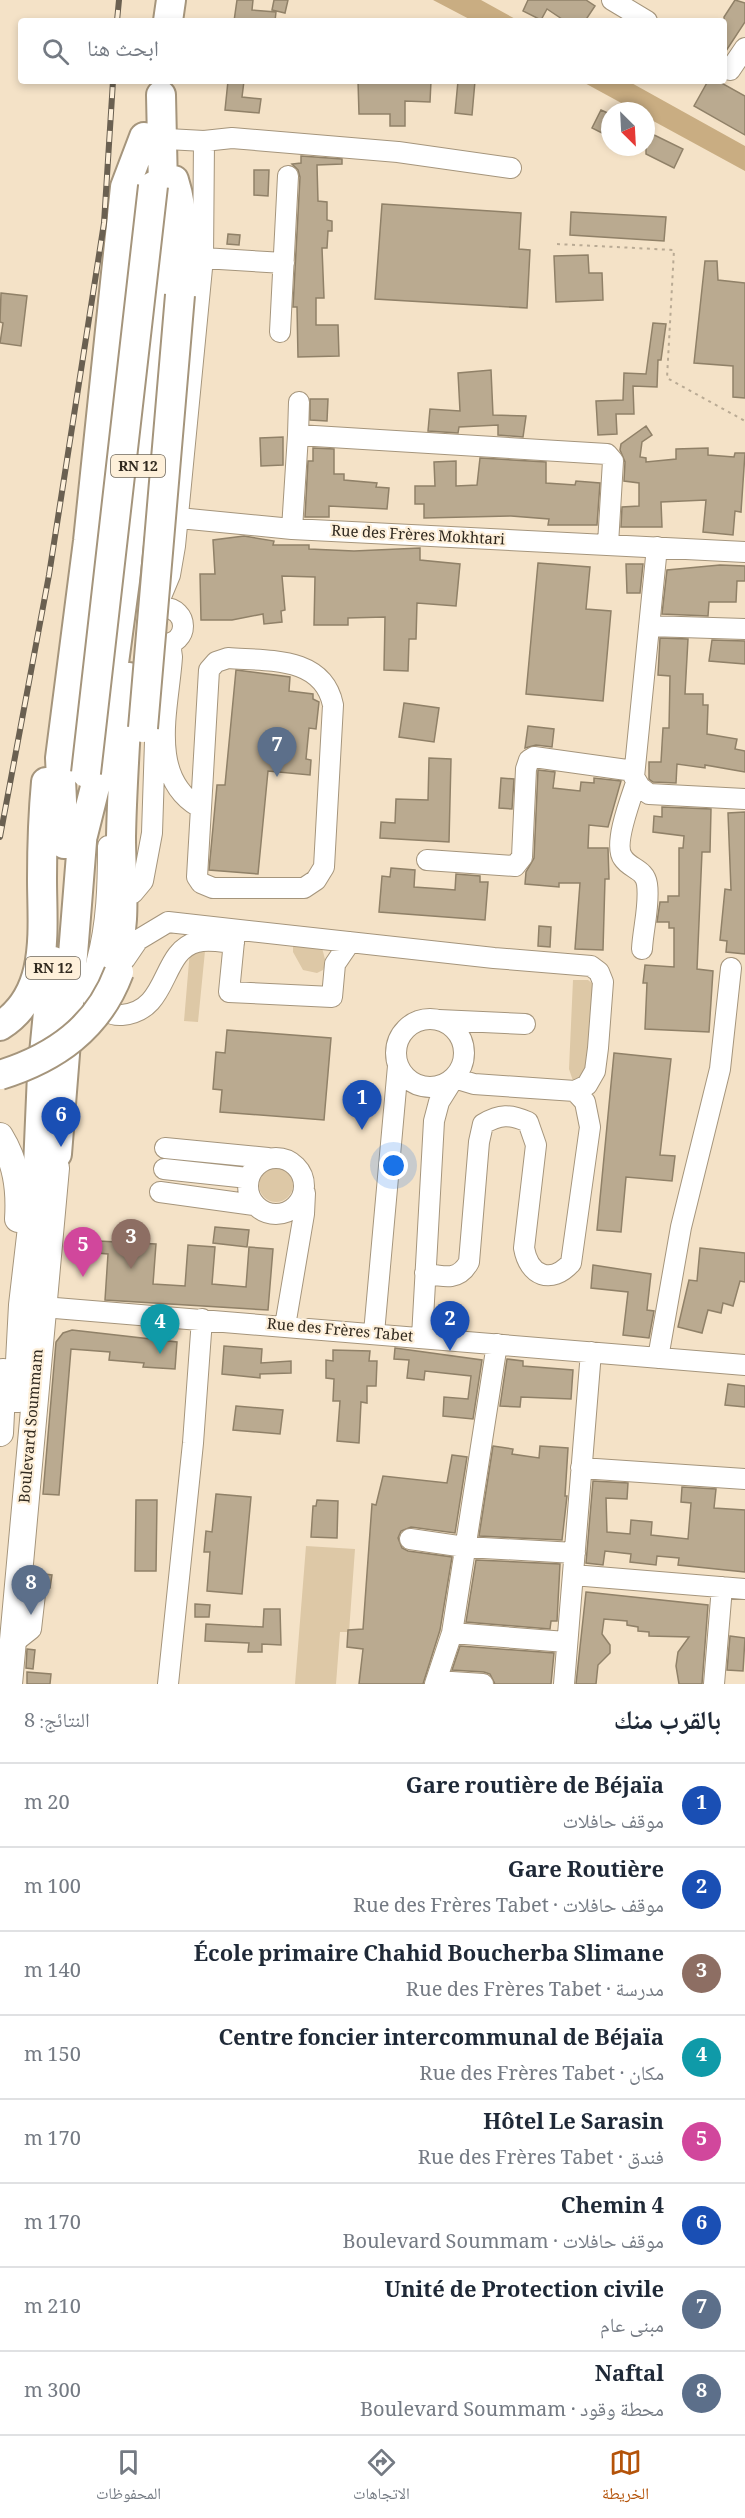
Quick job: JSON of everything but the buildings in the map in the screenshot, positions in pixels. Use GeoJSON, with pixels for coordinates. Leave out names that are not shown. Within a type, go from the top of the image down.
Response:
{"type":"FeatureCollection","features":[{"type":"Feature","properties":{"kind":"highway"},"geometry":{"type":"LineString","coordinates":[[153,18],[155,0]]}},
{"type":"Feature","properties":{"kind":"highway"},"geometry":{"type":"LineString","coordinates":[[168,18],[171,0]]}},
{"type":"Feature","properties":{"kind":"highway","name":"RN 12"},"geometry":{"type":"LineString","coordinates":[[146,185],[155,138],[157,86]]}},
{"type":"Feature","properties":{"kind":"highway","name":"RN 12"},"geometry":{"type":"LineString","coordinates":[[47,1167],[74,839],[69,770],[157,86]]}},
{"type":"Feature","properties":{"kind":"highway","name":"RN 12"},"geometry":{"type":"LineString","coordinates":[[74,839],[100,767],[132,514],[159,265],[163,188],[157,86]]}},
{"type":"Feature","properties":{"kind":"highway"},"geometry":{"type":"LineString","coordinates":[[0,1075],[36,1062],[76,1037],[106,1000],[118,964],[133,893],[145,691],[166,476],[183,225],[180,199],[155,138]]}},
{"type":"Feature","properties":{"kind":"highway","name":"RN 12"},"geometry":{"type":"LineString","coordinates":[[74,839],[60,758],[92,511],[125,187],[155,138]]}},
{"type":"Feature","properties":{"kind":"highway"},"geometry":{"type":"LineString","coordinates":[[0,1026],[20,1007],[33,987],[42,958],[43,820],[69,770],[69,600],[78,551],[92,511]]}},
{"type":"Feature","properties":{"kind":"highway"},"geometry":{"type":"LineString","coordinates":[[0,1066],[32,1055],[71,1031],[100,996],[118,964],[123,916],[121,836],[130,646],[135,630],[152,614]]}},
{"type":"Feature","properties":{"kind":"main road"},"geometry":{"type":"LineString","coordinates":[[0,1136],[13,1160],[19,1204],[0,1433]]}},
{"type":"Feature","properties":{"kind":"main road","name":"Boulevard Soummam"},"geometry":{"type":"LineString","coordinates":[[9,1684],[19,1638],[16,1582],[32,1306],[47,1167]]}},
{"type":"Feature","properties":{"kind":"street"},"geometry":{"type":"LineString","coordinates":[[612,0],[642,18]]}},
{"type":"Feature","properties":{"kind":"street"},"geometry":{"type":"LineString","coordinates":[[733,71],[745,48]]}},
{"type":"Feature","properties":{"kind":"street"},"geometry":{"type":"LineString","coordinates":[[155,138],[204,141],[231,138],[386,151],[511,168]]}},
{"type":"Feature","properties":{"kind":"street"},"geometry":{"type":"LineString","coordinates":[[171,641],[150,637],[147,627],[170,575],[177,516],[203,258],[204,141]]}},
{"type":"Feature","properties":{"kind":"street"},"geometry":{"type":"LineString","coordinates":[[280,332],[288,176]]}},
{"type":"Feature","properties":{"kind":"street"},"geometry":{"type":"LineString","coordinates":[[203,258],[284,263]]}},
{"type":"Feature","properties":{"kind":"street"},"geometry":{"type":"LineString","coordinates":[[292,529],[299,402]]}},
{"type":"Feature","properties":{"kind":"street"},"geometry":{"type":"LineString","coordinates":[[298,435],[607,454],[613,461],[608,544]]}},
{"type":"Feature","properties":{"kind":"street","name":"Rue des Frères Mokhtari"},"geometry":{"type":"LineString","coordinates":[[92,511],[203,518],[292,529],[745,552]]}},
{"type":"Feature","properties":{"kind":"street"},"geometry":{"type":"LineString","coordinates":[[133,893],[143,881],[152,833],[157,681],[171,641],[183,626],[179,615],[178,578],[184,545],[188,532],[203,518]]}},
{"type":"Feature","properties":{"kind":"street"},"geometry":{"type":"LineString","coordinates":[[642,949],[647,885],[644,875],[622,858],[620,850],[624,820],[635,777],[657,547]]}},
{"type":"Feature","properties":{"kind":"street"},"geometry":{"type":"LineString","coordinates":[[152,614],[164,608],[179,615]]}},
{"type":"Feature","properties":{"kind":"street"},"geometry":{"type":"LineString","coordinates":[[649,626],[745,629]]}},
{"type":"Feature","properties":{"kind":"street"},"geometry":{"type":"LineString","coordinates":[[171,641],[166,760],[178,791],[199,800]]}},
{"type":"Feature","properties":{"kind":"street"},"geometry":{"type":"LineString","coordinates":[[228,658],[294,663],[305,666],[327,685],[333,705],[324,867],[316,880],[304,888],[213,888],[201,884],[197,878],[199,800],[208,670],[216,662],[228,658]]}},
{"type":"Feature","properties":{"kind":"street"},"geometry":{"type":"LineString","coordinates":[[127,708],[120,722],[114,768],[108,833],[105,929],[92,981],[92,997],[98,1005],[110,1013],[122,1015],[143,1009],[158,994],[182,949],[196,942],[234,936]]}},
{"type":"Feature","properties":{"kind":"street"},"geometry":{"type":"LineString","coordinates":[[427,860],[515,866],[522,857],[526,769],[529,760],[534,757],[635,777],[644,791],[655,795],[745,799]]}},
{"type":"Feature","properties":{"kind":"street"},"geometry":{"type":"LineString","coordinates":[[118,964],[138,939],[168,922],[234,936],[350,942],[591,966],[599,972],[603,982],[595,1071],[587,1085],[575,1091],[474,1084],[454,1078],[433,1088],[422,1087],[403,1076],[398,1066]]}},
{"type":"Feature","properties":{"kind":"street"},"geometry":{"type":"LineString","coordinates":[[234,936],[229,992],[332,997],[334,964],[350,942]]}},
{"type":"Feature","properties":{"kind":"street"},"geometry":{"type":"LineString","coordinates":[[658,1358],[681,1227],[720,1069],[731,968]]}},
{"type":"Feature","properties":{"kind":"street"},"geometry":{"type":"LineString","coordinates":[[422,1337],[434,1121],[439,1102],[464,1060],[464,1049],[455,1030],[436,1020]]}},
{"type":"Feature","properties":{"kind":"street"},"geometry":{"type":"LineString","coordinates":[[374,1333],[398,1066],[396,1045],[400,1036],[416,1022],[436,1020],[525,1024]]}},
{"type":"Feature","properties":{"kind":"street"},"geometry":{"type":"LineString","coordinates":[[425,1273],[454,1277],[464,1272],[469,1262],[479,1142],[483,1124],[498,1115],[515,1116],[528,1122],[536,1145],[524,1248],[526,1262],[534,1271],[548,1276],[562,1273],[572,1263],[590,1127],[585,1102],[575,1091]]}},
{"type":"Feature","properties":{"kind":"street"},"geometry":{"type":"LineString","coordinates":[[257,1185],[287,1159],[301,1172],[305,1192],[304,1214],[297,1243],[285,1326]]}},
{"type":"Feature","properties":{"kind":"street"},"geometry":{"type":"LineString","coordinates":[[163,1169],[257,1185]]}},
{"type":"Feature","properties":{"kind":"street"},"geometry":{"type":"LineString","coordinates":[[163,1169],[257,1185],[288,1212],[305,1192]]}},
{"type":"Feature","properties":{"kind":"street"},"geometry":{"type":"LineString","coordinates":[[163,1169],[257,1185],[290,1227],[297,1243]]}},
{"type":"Feature","properties":{"kind":"street","name":"Rue des Frères Tabet"},"geometry":{"type":"LineString","coordinates":[[32,1306],[202,1318],[745,1365]]}},
{"type":"Feature","properties":{"kind":"street"},"geometry":{"type":"LineString","coordinates":[[168,1684],[193,1443],[202,1318]]}},
{"type":"Feature","properties":{"kind":"street"},"geometry":{"type":"LineString","coordinates":[[483,1684],[435,1683],[452,1633],[497,1344]]}},
{"type":"Feature","properties":{"kind":"street"},"geometry":{"type":"LineString","coordinates":[[564,1684],[591,1352]]}},
{"type":"Feature","properties":{"kind":"street"},"geometry":{"type":"LineString","coordinates":[[582,1468],[745,1479]]}},
{"type":"Feature","properties":{"kind":"street"},"geometry":{"type":"LineString","coordinates":[[410,1539],[465,1547],[575,1553]]}},
{"type":"Feature","properties":{"kind":"street"},"geometry":{"type":"LineString","coordinates":[[573,1575],[745,1588]]}},
{"type":"Feature","properties":{"kind":"street"},"geometry":{"type":"LineString","coordinates":[[714,1684],[722,1587]]}},
{"type":"Feature","properties":{"kind":"street"},"geometry":{"type":"LineString","coordinates":[[452,1633],[566,1642]]}},
{"type":"Feature","properties":{"kind":"path"},"geometry":{"type":"LineString","coordinates":[[557,244],[674,250],[667,378],[745,422]]}},
{"type":"Feature","properties":{"kind":"shaded area"},"geometry":{"type":"Polygon","coordinates":[[[433,0],[481,0],[514,18],[467,18],[433,0]]]}},
{"type":"Feature","properties":{"kind":"shaded area"},"geometry":{"type":"Polygon","coordinates":[[[586,84],[633,84],[745,146],[745,171],[655,122],[655,102],[620,102],[586,84]]]}},
{"type":"Feature","properties":{"kind":"shaded area"},"geometry":{"type":"Polygon","coordinates":[[[293,945],[322,948],[326,963],[323,970],[317,973],[303,970],[293,952],[293,945]]]}},
{"type":"Feature","properties":{"kind":"shaded area"},"geometry":{"type":"Polygon","coordinates":[[[190,950],[205,951],[198,1022],[184,1021],[190,950]]]}},
{"type":"Feature","properties":{"kind":"shaded area"},"geometry":{"type":"Polygon","coordinates":[[[573,980],[588,980],[593,984],[586,1079],[573,1081],[569,1069],[573,980]]]}},
{"type":"Feature","properties":{"kind":"shaded area"},"geometry":{"type":"Polygon","coordinates":[[[276,1168],[288,1173],[293,1185],[288,1197],[276,1202],[264,1197],[259,1185],[264,1173],[276,1168]]]}},
{"type":"Feature","properties":{"kind":"shaded area"},"geometry":{"type":"Polygon","coordinates":[[[306,1546],[355,1549],[349,1632],[340,1632],[336,1684],[295,1684],[306,1546]]]}},
{"type":"Feature","properties":{"kind":"railway"},"geometry":{"type":"LineString","coordinates":[[117,18],[119,0]]}},
{"type":"Feature","properties":{"kind":"railway"},"geometry":{"type":"LineString","coordinates":[[0,837],[49,575],[104,223],[113,84]]}},
{"type":"Feature","properties":{"kind":"place","name":"Unité de Protection civile"},"geometry":{"type":"Point","coordinates":[277,777]}},
{"type":"Feature","properties":{"kind":"place","name":"Gare routière de Béjaïa"},"geometry":{"type":"Point","coordinates":[362,1130]}},
{"type":"Feature","properties":{"kind":"place","name":"4 Chemin"},"geometry":{"type":"Point","coordinates":[61,1147]}},
{"type":"Feature","properties":{"kind":"place","name":"École primaire Chahid Boucherba Slimane"},"geometry":{"type":"Point","coordinates":[131,1269]}},
{"type":"Feature","properties":{"kind":"place","name":"Hôtel Le Sarasin"},"geometry":{"type":"Point","coordinates":[83,1277]}},
{"type":"Feature","properties":{"kind":"place","name":"Gare Routière"},"geometry":{"type":"Point","coordinates":[450,1351]}},
{"type":"Feature","properties":{"kind":"place","name":"Centre foncier intercommunal de Béjaïa"},"geometry":{"type":"Point","coordinates":[160,1354]}},
{"type":"Feature","properties":{"kind":"place","name":"Naftal"},"geometry":{"type":"Point","coordinates":[31,1615]}}]}
